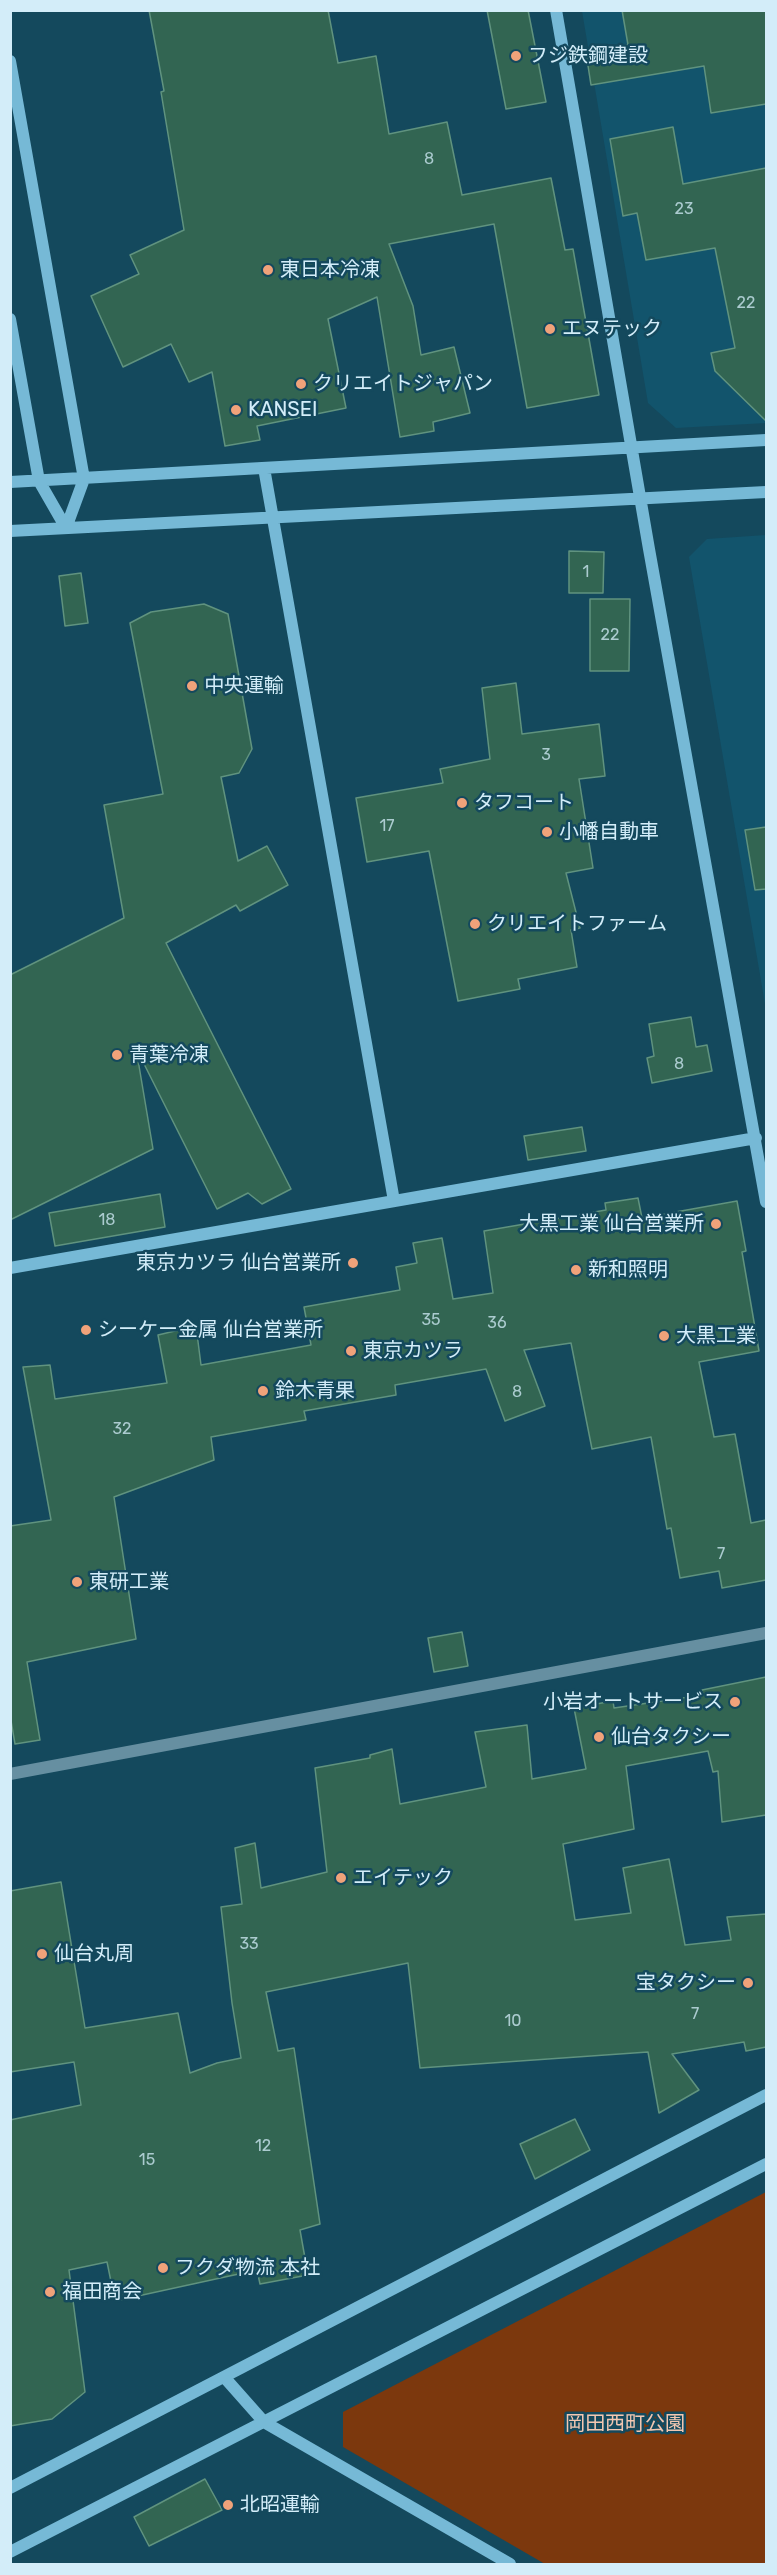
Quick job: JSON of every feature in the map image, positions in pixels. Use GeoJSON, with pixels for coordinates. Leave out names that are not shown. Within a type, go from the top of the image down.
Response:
{"type":"FeatureCollection","features":[{"type":"Feature","properties":{"kind":"street"},"geometry":{"type":"LineString","coordinates":[[556,10],[640,498],[766,1202]]}},
{"type":"Feature","properties":{"kind":"street"},"geometry":{"type":"LineString","coordinates":[[10,62],[84,479],[66,528]]}},
{"type":"Feature","properties":{"kind":"street"},"geometry":{"type":"LineString","coordinates":[[10,319],[39,481],[66,528]]}},
{"type":"Feature","properties":{"kind":"street"},"geometry":{"type":"LineString","coordinates":[[10,482],[766,440]]}},
{"type":"Feature","properties":{"kind":"street"},"geometry":{"type":"LineString","coordinates":[[264,468],[394,1201]]}},
{"type":"Feature","properties":{"kind":"street"},"geometry":{"type":"LineString","coordinates":[[10,531],[766,492]]}},
{"type":"Feature","properties":{"kind":"street"},"geometry":{"type":"LineString","coordinates":[[10,1268],[756,1138]]}},
{"type":"Feature","properties":{"kind":"street"},"geometry":{"type":"LineString","coordinates":[[10,1774],[766,1633]]}},
{"type":"Feature","properties":{"kind":"street"},"geometry":{"type":"LineString","coordinates":[[10,2488],[766,2095]]}},
{"type":"Feature","properties":{"kind":"street"},"geometry":{"type":"LineString","coordinates":[[10,2552],[766,2164]]}},
{"type":"Feature","properties":{"kind":"street"},"geometry":{"type":"LineString","coordinates":[[225,2378],[264,2421],[510,2565]]}},
{"type":"Feature","properties":{"kind":"shaded area"},"geometry":{"type":"Polygon","coordinates":[[[582,11],[766,11],[766,423],[676,428],[648,403],[582,11]]]}},
{"type":"Feature","properties":{"kind":"shaded area"},"geometry":{"type":"Polygon","coordinates":[[[766,535],[766,1010],[689,557],[707,539],[766,535]]]}},
{"type":"Feature","properties":{"kind":"green space","name":"岡田西町公園"},"geometry":{"type":"Polygon","coordinates":[[[766,2192],[766,2564],[545,2564],[343,2447],[343,2412],[766,2192]]]}},
{"type":"Feature","properties":{"kind":"building"},"geometry":{"type":"Polygon","coordinates":[[[149,10],[328,10],[338,63],[376,56],[389,134],[447,122],[462,195],[551,178],[565,250],[573,249],[599,395],[527,408],[494,224],[389,244],[413,306],[421,355],[454,347],[470,413],[433,422],[434,431],[400,437],[377,297],[328,319],[346,408],[257,426],[260,440],[225,446],[212,372],[189,382],[171,344],[123,367],[91,296],[139,274],[130,255],[184,230],[161,92],[164,91],[149,10]]]}},
{"type":"Feature","properties":{"kind":"building","name":"フジ鉄鋼建設"},"geometry":{"type":"Polygon","coordinates":[[[487,10],[528,10],[546,102],[506,109],[487,10]]]}},
{"type":"Feature","properties":{"kind":"building"},"geometry":{"type":"Polygon","coordinates":[[[622,10],[766,10],[766,104],[711,113],[704,66],[591,85],[586,53],[628,45],[622,10]]]}},
{"type":"Feature","properties":{"kind":"building"},"geometry":{"type":"Polygon","coordinates":[[[673,127],[683,184],[766,168],[766,421],[715,371],[711,353],[735,348],[715,248],[646,260],[637,213],[623,216],[610,139],[673,127]]]}},
{"type":"Feature","properties":{"kind":"building"},"geometry":{"type":"Polygon","coordinates":[[[569,551],[604,552],[603,593],[569,593],[569,551]]]}},
{"type":"Feature","properties":{"kind":"building"},"geometry":{"type":"Polygon","coordinates":[[[81,573],[88,623],[65,626],[59,576],[81,573]]]}},
{"type":"Feature","properties":{"kind":"building"},"geometry":{"type":"Polygon","coordinates":[[[590,599],[630,599],[629,671],[590,671],[590,599]]]}},
{"type":"Feature","properties":{"kind":"building"},"geometry":{"type":"Polygon","coordinates":[[[204,604],[228,614],[252,749],[239,773],[221,777],[238,861],[267,846],[288,885],[240,911],[236,905],[166,943],[291,1189],[262,1204],[248,1193],[217,1209],[136,1048],[153,1149],[10,1220],[10,975],[124,918],[104,805],[163,794],[130,623],[151,612],[204,604]]]}},
{"type":"Feature","properties":{"kind":"building"},"geometry":{"type":"Polygon","coordinates":[[[516,683],[522,734],[599,724],[605,776],[579,779],[593,868],[566,873],[580,928],[571,930],[577,967],[518,979],[520,989],[458,1001],[429,851],[367,862],[356,798],[443,783],[440,769],[490,759],[482,688],[516,683]]]}},
{"type":"Feature","properties":{"kind":"building"},"geometry":{"type":"Polygon","coordinates":[[[766,827],[766,889],[755,890],[745,830],[766,827]]]}},
{"type":"Feature","properties":{"kind":"building"},"geometry":{"type":"Polygon","coordinates":[[[691,1017],[696,1047],[707,1045],[712,1071],[652,1083],[647,1058],[654,1056],[649,1024],[691,1017]]]}},
{"type":"Feature","properties":{"kind":"building"},"geometry":{"type":"Polygon","coordinates":[[[582,1127],[586,1151],[528,1160],[524,1136],[582,1127]]]}},
{"type":"Feature","properties":{"kind":"building"},"geometry":{"type":"Polygon","coordinates":[[[160,1194],[165,1227],[55,1246],[49,1213],[160,1194]]]}},
{"type":"Feature","properties":{"kind":"building"},"geometry":{"type":"Polygon","coordinates":[[[638,1198],[642,1218],[737,1201],[746,1251],[742,1252],[759,1351],[699,1362],[714,1437],[735,1434],[751,1523],[766,1520],[766,1580],[722,1588],[719,1571],[680,1578],[671,1528],[667,1529],[651,1437],[592,1449],[571,1343],[524,1350],[545,1406],[505,1421],[486,1369],[395,1385],[396,1395],[304,1411],[306,1420],[211,1437],[214,1460],[114,1497],[136,1639],[27,1662],[40,1740],[15,1744],[10,1715],[10,1526],[51,1520],[23,1367],[50,1365],[55,1399],[167,1383],[158,1335],[196,1326],[201,1365],[311,1345],[304,1307],[400,1290],[396,1267],[417,1263],[413,1243],[442,1238],[453,1299],[493,1293],[484,1231],[606,1210],[605,1203],[638,1198]]]}},
{"type":"Feature","properties":{"kind":"building"},"geometry":{"type":"Polygon","coordinates":[[[462,1632],[468,1666],[434,1672],[428,1638],[462,1632]]]}},
{"type":"Feature","properties":{"kind":"building"},"geometry":{"type":"Polygon","coordinates":[[[766,1677],[766,1815],[722,1822],[718,1771],[713,1772],[708,1751],[626,1766],[634,1829],[563,1844],[575,1920],[631,1913],[623,1868],[669,1859],[685,1945],[731,1940],[727,1917],[766,1914],[766,2047],[746,2051],[744,2042],[672,2054],[699,2090],[659,2113],[648,2052],[420,2068],[408,1963],[266,1992],[278,2051],[294,2048],[320,2224],[300,2230],[308,2275],[260,2284],[257,2270],[115,2301],[107,2262],[69,2270],[85,2392],[52,2419],[10,2426],[10,2120],[81,2105],[74,2062],[10,2072],[10,1891],[61,1882],[85,2028],[178,2013],[190,2073],[217,2063],[241,2058],[221,1907],[242,1904],[235,1848],[255,1843],[261,1888],[327,1872],[315,1768],[370,1758],[370,1755],[392,1749],[400,1804],[486,1787],[475,1732],[527,1725],[532,1779],[586,1769],[574,1708],[613,1701],[614,1708],[703,1695],[702,1690],[766,1677]]]}},
{"type":"Feature","properties":{"kind":"building"},"geometry":{"type":"Polygon","coordinates":[[[575,2119],[590,2150],[535,2179],[520,2144],[575,2119]]]}},
{"type":"Feature","properties":{"kind":"building"},"geometry":{"type":"Polygon","coordinates":[[[205,2479],[222,2510],[149,2546],[134,2517],[205,2479]]]}},
{"type":"Feature","properties":{"kind":"place","name":"フジ鉄鋼建設"},"geometry":{"type":"Point","coordinates":[516,56]}},
{"type":"Feature","properties":{"kind":"place","name":"東日本冷凍"},"geometry":{"type":"Point","coordinates":[268,270]}},
{"type":"Feature","properties":{"kind":"place","name":"エヌテック"},"geometry":{"type":"Point","coordinates":[550,329]}},
{"type":"Feature","properties":{"kind":"place","name":"クリエイトジャパン"},"geometry":{"type":"Point","coordinates":[301,384]}},
{"type":"Feature","properties":{"kind":"place","name":"KANSEI"},"geometry":{"type":"Point","coordinates":[236,410]}},
{"type":"Feature","properties":{"kind":"place","name":"中央運輸"},"geometry":{"type":"Point","coordinates":[192,686]}},
{"type":"Feature","properties":{"kind":"place","name":"タフコート"},"geometry":{"type":"Point","coordinates":[462,803]}},
{"type":"Feature","properties":{"kind":"place","name":"小幡自動車"},"geometry":{"type":"Point","coordinates":[547,832]}},
{"type":"Feature","properties":{"kind":"place","name":"クリエイトファーム"},"geometry":{"type":"Point","coordinates":[475,924]}},
{"type":"Feature","properties":{"kind":"place","name":"青葉冷凍"},"geometry":{"type":"Point","coordinates":[117,1055]}},
{"type":"Feature","properties":{"kind":"place","name":"大黒工業 仙台営業所"},"geometry":{"type":"Point","coordinates":[716,1224]}},
{"type":"Feature","properties":{"kind":"place","name":"東京カツラ 仙台営業所"},"geometry":{"type":"Point","coordinates":[353,1263]}},
{"type":"Feature","properties":{"kind":"place","name":"新和照明"},"geometry":{"type":"Point","coordinates":[576,1270]}},
{"type":"Feature","properties":{"kind":"place","name":"シーケー金属 仙台営業所"},"geometry":{"type":"Point","coordinates":[86,1330]}},
{"type":"Feature","properties":{"kind":"place","name":"大黒工業"},"geometry":{"type":"Point","coordinates":[664,1336]}},
{"type":"Feature","properties":{"kind":"place","name":"東京カツラ"},"geometry":{"type":"Point","coordinates":[351,1351]}},
{"type":"Feature","properties":{"kind":"place","name":"鈴木青果"},"geometry":{"type":"Point","coordinates":[263,1391]}},
{"type":"Feature","properties":{"kind":"place","name":"東研工業"},"geometry":{"type":"Point","coordinates":[77,1582]}},
{"type":"Feature","properties":{"kind":"place","name":"小岩オートサービス"},"geometry":{"type":"Point","coordinates":[735,1702]}},
{"type":"Feature","properties":{"kind":"place","name":"仙台タクシー"},"geometry":{"type":"Point","coordinates":[599,1737]}},
{"type":"Feature","properties":{"kind":"place","name":"エイテック"},"geometry":{"type":"Point","coordinates":[341,1878]}},
{"type":"Feature","properties":{"kind":"place","name":"仙台丸周"},"geometry":{"type":"Point","coordinates":[42,1954]}},
{"type":"Feature","properties":{"kind":"place","name":"宝タクシー"},"geometry":{"type":"Point","coordinates":[748,1983]}},
{"type":"Feature","properties":{"kind":"place","name":"フクダ物流 本社"},"geometry":{"type":"Point","coordinates":[163,2268]}},
{"type":"Feature","properties":{"kind":"place","name":"福田商会"},"geometry":{"type":"Point","coordinates":[50,2292]}},
{"type":"Feature","properties":{"kind":"place","name":"北昭運輸"},"geometry":{"type":"Point","coordinates":[228,2505]}}]}
